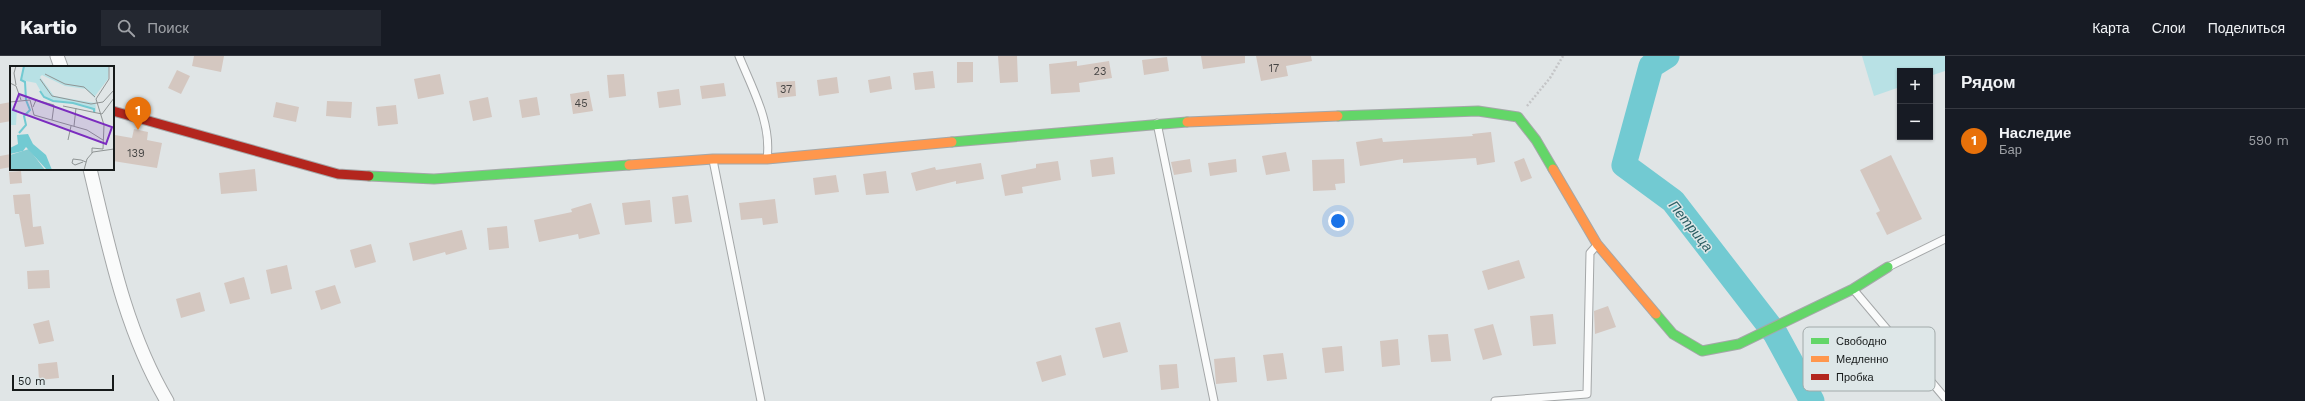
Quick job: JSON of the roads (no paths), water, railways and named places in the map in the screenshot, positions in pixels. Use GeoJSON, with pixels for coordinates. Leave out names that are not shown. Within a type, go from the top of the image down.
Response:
{"type":"FeatureCollection","features":[{"type":"Feature","properties":{"kind":"street"},"geometry":{"type":"LineString","coordinates":[[57,56],[61,66]]}},
{"type":"Feature","properties":{"kind":"street"},"geometry":{"type":"LineString","coordinates":[[114,111],[338,174],[434,179],[713,159],[767,159],[1157,123],[1478,111],[1518,117],[1536,140],[1597,244],[1673,334],[1702,352],[1739,344],[1853,289],[1888,267]]}},
{"type":"Feature","properties":{"kind":"street"},"geometry":{"type":"LineString","coordinates":[[90,170],[115,276],[130,322],[145,358],[167,401]]}},
{"type":"Feature","properties":{"kind":"lane"},"geometry":{"type":"LineString","coordinates":[[739,56],[766,125],[769,145],[767,159]]}},
{"type":"Feature","properties":{"kind":"lane"},"geometry":{"type":"LineString","coordinates":[[1157,123],[1214,401]]}},
{"type":"Feature","properties":{"kind":"lane"},"geometry":{"type":"LineString","coordinates":[[713,159],[761,401]]}},
{"type":"Feature","properties":{"kind":"lane"},"geometry":{"type":"LineString","coordinates":[[1888,267],[1945,239]]}},
{"type":"Feature","properties":{"kind":"lane"},"geometry":{"type":"LineString","coordinates":[[1495,401],[1587,394],[1590,254],[1597,244]]}},
{"type":"Feature","properties":{"kind":"lane"},"geometry":{"type":"LineString","coordinates":[[1853,289],[1885,327]]}},
{"type":"Feature","properties":{"kind":"lane"},"geometry":{"type":"LineString","coordinates":[[1935,386],[1945,398]]}},
{"type":"Feature","properties":{"kind":"waterway","name":"Петрица"},"geometry":{"type":"LineString","coordinates":[[1667,56],[1651,66],[1624,165],[1673,201],[1775,333],[1803,384]]}},
{"type":"Feature","properties":{"kind":"waterway","name":"Петрица"},"geometry":{"type":"LineString","coordinates":[[1807,391],[1812,401]]}},
{"type":"Feature","properties":{"kind":"place","name":"Наследие"},"geometry":{"type":"Point","coordinates":[138,130]}}]}
